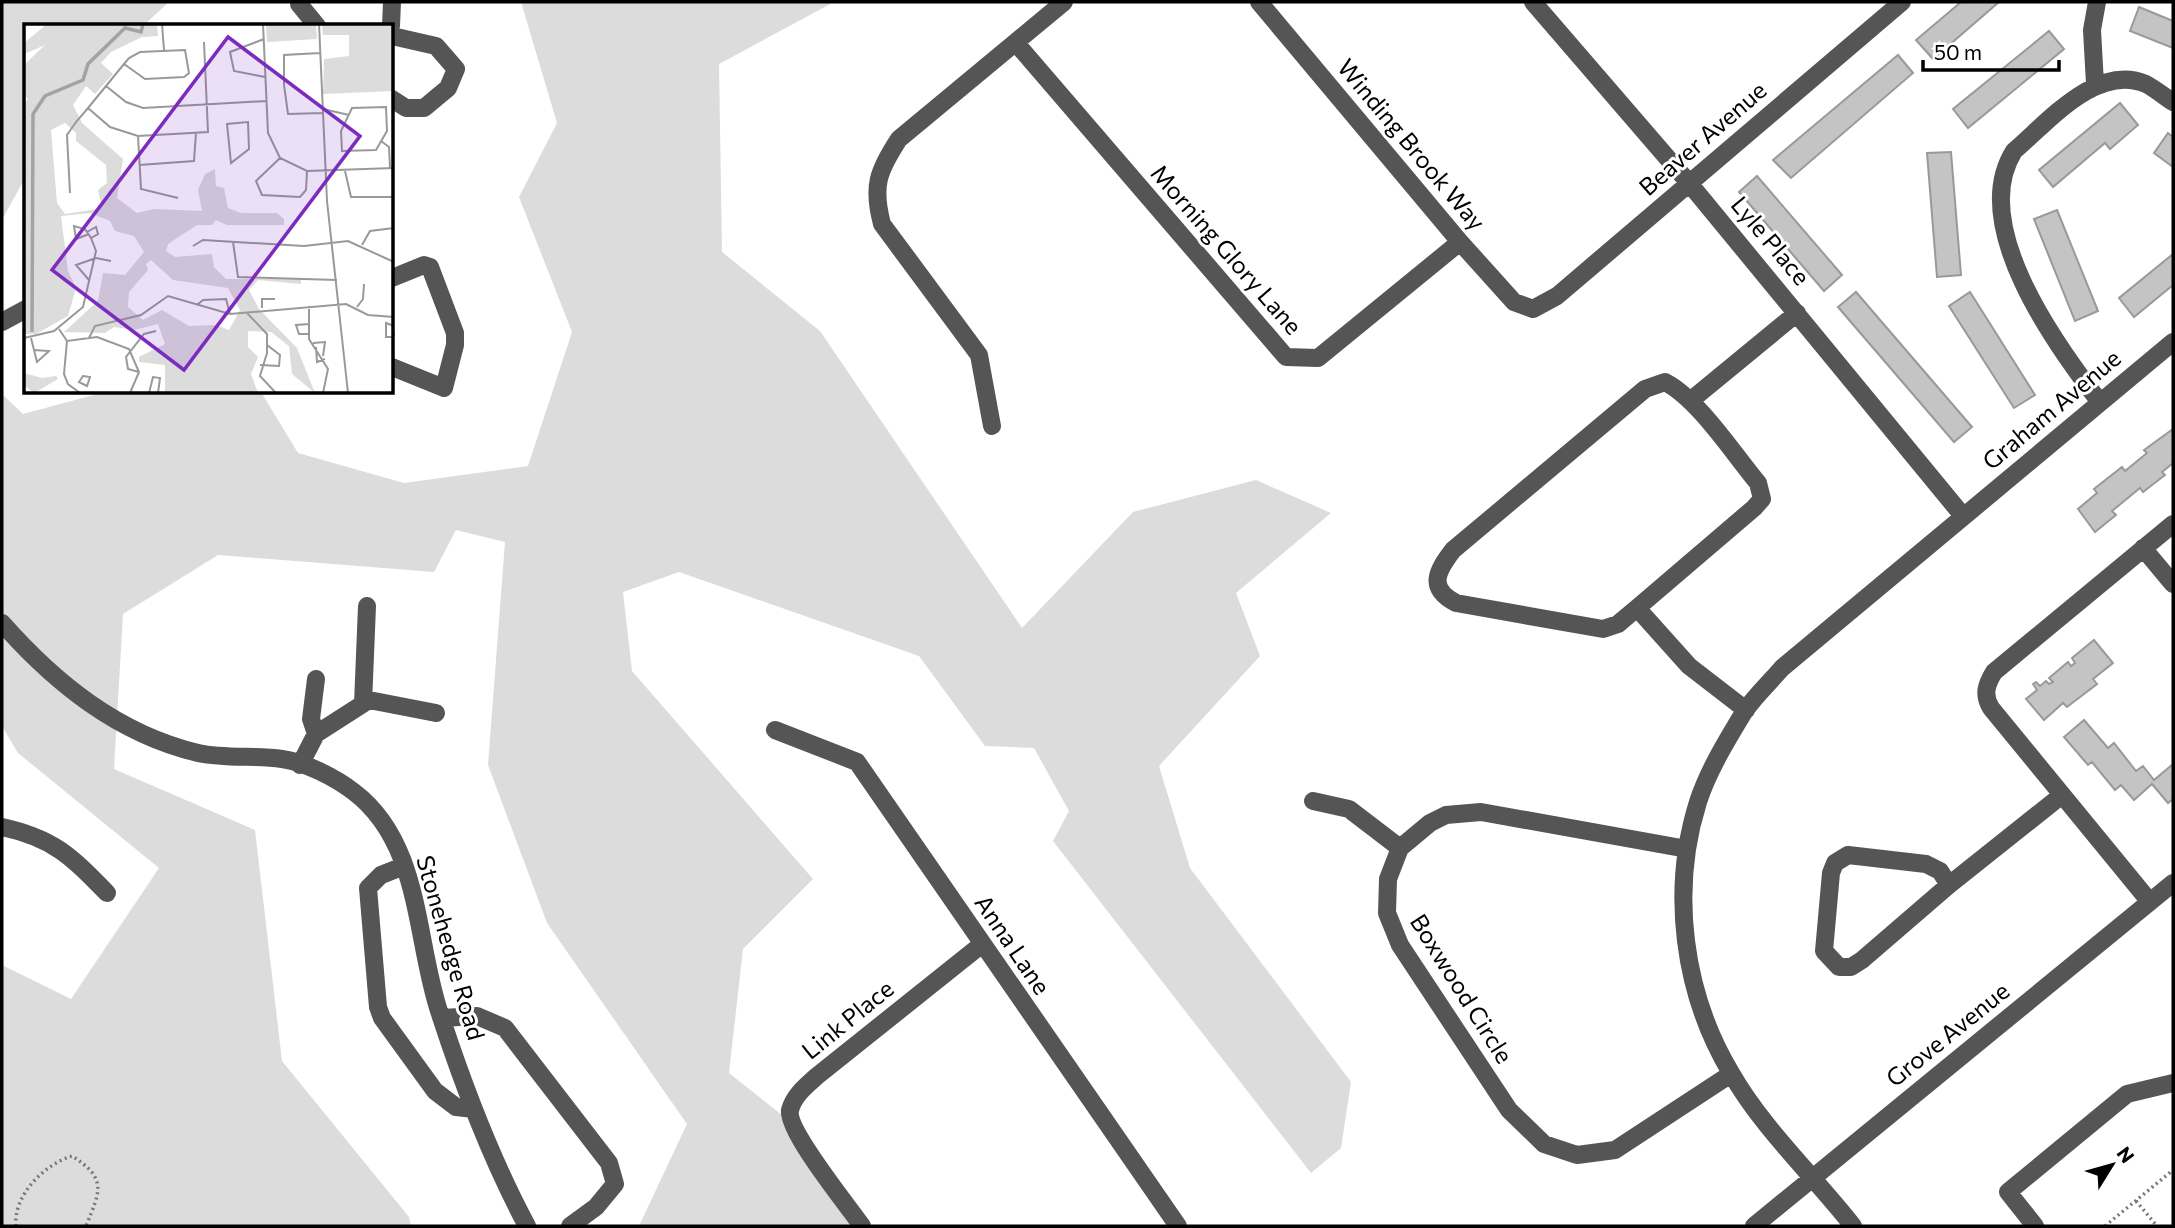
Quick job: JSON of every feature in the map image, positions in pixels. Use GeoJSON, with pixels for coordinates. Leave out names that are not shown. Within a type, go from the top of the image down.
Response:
{"type":"FeatureCollection","features":[{"type":"Feature","properties":{"kind":"street"},"geometry":{"type":"LineString","coordinates":[[301,2],[299,4],[315,24]]}},
{"type":"Feature","properties":{"kind":"street"},"geometry":{"type":"LineString","coordinates":[[391,24],[392,2]]}},
{"type":"Feature","properties":{"kind":"street"},"geometry":{"type":"LineString","coordinates":[[992,426],[979,355],[882,224],[876,203],[876,184],[883,164],[899,139],[1065,2]]}},
{"type":"Feature","properties":{"kind":"street","name":"Winding Brook Way"},"geometry":{"type":"LineString","coordinates":[[1259,2],[1460,242],[1514,302],[1533,309]]}},
{"type":"Feature","properties":{"kind":"street","name":"Lyle Place"},"geometry":{"type":"LineString","coordinates":[[1533,2],[1689,183],[1963,516]]}},
{"type":"Feature","properties":{"kind":"street","name":"Beaver Avenue"},"geometry":{"type":"LineString","coordinates":[[1533,309],[1557,296],[1902,2]]}},
{"type":"Feature","properties":{"kind":"street"},"geometry":{"type":"LineString","coordinates":[[2095,84],[2092,30],[2097,2]]}},
{"type":"Feature","properties":{"kind":"street"},"geometry":{"type":"LineString","coordinates":[[394,36],[436,46],[456,69],[448,88],[424,108],[406,108],[394,100]]}},
{"type":"Feature","properties":{"kind":"street","name":"Morning Glory Lane"},"geometry":{"type":"LineString","coordinates":[[1016,43],[1286,357],[1318,358],[1341,342],[1460,242]]}},
{"type":"Feature","properties":{"kind":"street"},"geometry":{"type":"LineString","coordinates":[[2099,401],[2062,352],[2014,262],[2000,190],[2004,166],[2014,151],[2095,84],[2123,79],[2145,84],[2173,102]]}},
{"type":"Feature","properties":{"kind":"street"},"geometry":{"type":"LineString","coordinates":[[394,277],[424,265],[430,267],[455,334],[456,345],[444,388],[394,368]]}},
{"type":"Feature","properties":{"kind":"street"},"geometry":{"type":"LineString","coordinates":[[2,322],[24,310]]}},
{"type":"Feature","properties":{"kind":"street"},"geometry":{"type":"LineString","coordinates":[[1690,401],[1797,313]]}},
{"type":"Feature","properties":{"kind":"street","name":"Graham Avenue"},"geometry":{"type":"LineString","coordinates":[[1853,1226],[1731,1074],[1706,1021],[1688,960],[1683,900],[1687,849],[1699,801],[1745,710],[1782,668],[1809,642],[2173,342]]}},
{"type":"Feature","properties":{"kind":"street"},"geometry":{"type":"LineString","coordinates":[[1665,382],[1677,388],[1690,401],[1758,483],[1762,499],[1637,608],[1618,624],[1603,629],[1456,603],[1445,597],[1437,584],[1438,569],[1453,550],[1644,388],[1665,382]]}},
{"type":"Feature","properties":{"kind":"street"},"geometry":{"type":"LineString","coordinates":[[2150,902],[1991,708],[1986,700],[1987,682],[1994,672],[2173,524]]}},
{"type":"Feature","properties":{"kind":"street"},"geometry":{"type":"LineString","coordinates":[[2143,548],[2173,584]]}},
{"type":"Feature","properties":{"kind":"street"},"geometry":{"type":"LineString","coordinates":[[363,704],[367,606]]}},
{"type":"Feature","properties":{"kind":"street"},"geometry":{"type":"LineString","coordinates":[[1637,608],[1689,666],[1745,710]]}},
{"type":"Feature","properties":{"kind":"street","name":"Stonehedge Road"},"geometry":{"type":"LineString","coordinates":[[2,624],[35,660],[63,684],[131,730],[199,753],[284,759],[300,765],[355,793],[383,825],[404,866],[442,1018],[485,1143],[527,1226]]}},
{"type":"Feature","properties":{"kind":"street"},"geometry":{"type":"LineString","coordinates":[[316,679],[311,719],[316,734]]}},
{"type":"Feature","properties":{"kind":"street"},"geometry":{"type":"LineString","coordinates":[[300,765],[316,734],[369,700],[436,713]]}},
{"type":"Feature","properties":{"kind":"street","name":"Anna Lane"},"geometry":{"type":"LineString","coordinates":[[775,730],[857,762],[981,945],[1178,1226]]}},
{"type":"Feature","properties":{"kind":"street"},"geometry":{"type":"LineString","coordinates":[[1950,885],[1940,872],[1926,864],[1848,855],[1835,863],[1831,873],[1824,951],[1839,967],[1851,967],[2062,795]]}},
{"type":"Feature","properties":{"kind":"street"},"geometry":{"type":"LineString","coordinates":[[1313,801],[1349,809],[1400,848],[1430,823],[1446,816],[1481,812],[1687,849]]}},
{"type":"Feature","properties":{"kind":"street"},"geometry":{"type":"LineString","coordinates":[[2,827],[35,834],[71,857],[107,893]]}},
{"type":"Feature","properties":{"kind":"street","name":"Boxwood Circle"},"geometry":{"type":"LineString","coordinates":[[1400,848],[1393,862],[1385,897],[1387,913],[1399,946],[1509,1110],[1544,1144],[1577,1155],[1615,1150],[1731,1074]]}},
{"type":"Feature","properties":{"kind":"street"},"geometry":{"type":"LineString","coordinates":[[404,866],[381,875],[368,888],[378,1007],[390,1031],[435,1091],[456,1107],[474,1109]]}},
{"type":"Feature","properties":{"kind":"street","name":"Grove Avenue"},"geometry":{"type":"LineString","coordinates":[[1754,1226],[2150,902],[2171,888]]}},
{"type":"Feature","properties":{"kind":"street","name":"Link Place"},"geometry":{"type":"LineString","coordinates":[[862,1226],[794,1131],[789,1112],[798,1093],[981,945]]}},
{"type":"Feature","properties":{"kind":"street"},"geometry":{"type":"LineString","coordinates":[[442,1018],[477,1016],[505,1028],[609,1163],[615,1184],[596,1207],[570,1226]]}},
{"type":"Feature","properties":{"kind":"street"},"geometry":{"type":"LineString","coordinates":[[2035,1226],[2008,1192],[2127,1094],[2173,1083]]}},
{"type":"Feature","properties":{"kind":"path"},"geometry":{"type":"LineString","coordinates":[[16,1226],[16,1218],[33,1181],[54,1161],[72,1156],[89,1167],[97,1178],[99,1193],[86,1226]]}},
{"type":"Feature","properties":{"kind":"path"},"geometry":{"type":"LineString","coordinates":[[2105,1226],[2173,1170]]}},
{"type":"Feature","properties":{"kind":"path"},"geometry":{"type":"LineString","coordinates":[[2136,1201],[2157,1226]]}},
{"type":"Feature","properties":{"kind":"shaded area"},"geometry":{"type":"Polygon","coordinates":[[[2,2],[169,2],[145,24],[24,24],[24,180],[2,220],[2,2]]]}},
{"type":"Feature","properties":{"kind":"shaded area"},"geometry":{"type":"Polygon","coordinates":[[[521,2],[834,2],[719,64],[722,252],[820,331],[1022,628],[1133,512],[1256,480],[1331,513],[1236,593],[1260,656],[1159,766],[1190,868],[1351,1082],[1341,1148],[1311,1173],[1053,841],[1069,811],[1034,748],[985,746],[919,656],[679,572],[623,592],[632,671],[813,879],[743,949],[729,1073],[807,1135],[869,1226],[639,1226],[687,1124],[547,923],[488,765],[505,542],[456,530],[434,572],[218,555],[123,614],[114,769],[255,830],[282,1061],[409,1217],[411,1226],[2,1226],[2,965],[71,999],[159,868],[18,753],[2,726],[2,394],[23,414],[98,394],[262,394],[298,453],[404,483],[528,466],[572,332],[519,197],[557,123],[521,2]]]}},
{"type":"Feature","properties":{"kind":"building"},"geometry":{"type":"Polygon","coordinates":[[[1961,2],[1999,2],[1933,59],[1916,40],[1961,2]]]}},
{"type":"Feature","properties":{"kind":"building"},"geometry":{"type":"Polygon","coordinates":[[[2139,7],[2173,21],[2173,48],[2130,31],[2139,7]]]}},
{"type":"Feature","properties":{"kind":"building"},"geometry":{"type":"Polygon","coordinates":[[[2049,31],[2064,49],[1968,128],[1953,109],[2049,31]]]}},
{"type":"Feature","properties":{"kind":"building"},"geometry":{"type":"Polygon","coordinates":[[[1898,55],[1913,73],[1791,178],[1773,160],[1898,55]]]}},
{"type":"Feature","properties":{"kind":"building"},"geometry":{"type":"Polygon","coordinates":[[[2120,103],[2138,125],[2110,149],[2105,143],[2053,187],[2039,170],[2120,103]]]}},
{"type":"Feature","properties":{"kind":"building"},"geometry":{"type":"Polygon","coordinates":[[[2168,133],[2173,137],[2173,167],[2154,153],[2168,133]]]}},
{"type":"Feature","properties":{"kind":"building"},"geometry":{"type":"Polygon","coordinates":[[[1951,152],[1961,275],[1937,277],[1927,153],[1951,152]]]}},
{"type":"Feature","properties":{"kind":"building"},"geometry":{"type":"Polygon","coordinates":[[[1757,176],[1842,275],[1824,291],[1739,192],[1757,176]]]}},
{"type":"Feature","properties":{"kind":"building"},"geometry":{"type":"Polygon","coordinates":[[[2057,210],[2098,311],[2075,321],[2034,219],[2057,210]]]}},
{"type":"Feature","properties":{"kind":"building"},"geometry":{"type":"Polygon","coordinates":[[[2173,254],[2173,285],[2134,317],[2119,298],[2173,254]]]}},
{"type":"Feature","properties":{"kind":"building"},"geometry":{"type":"Polygon","coordinates":[[[1856,292],[1972,427],[1954,442],[1838,307],[1856,292]]]}},
{"type":"Feature","properties":{"kind":"building"},"geometry":{"type":"Polygon","coordinates":[[[1970,292],[2035,395],[2014,408],[1949,306],[1970,292]]]}},
{"type":"Feature","properties":{"kind":"building"},"geometry":{"type":"Polygon","coordinates":[[[2173,429],[2173,463],[2162,472],[2165,475],[2143,492],[2140,488],[2112,511],[2116,515],[2095,532],[2078,509],[2097,493],[2094,489],[2122,467],[2125,471],[2147,453],[2144,450],[2173,429]]]}},
{"type":"Feature","properties":{"kind":"building"},"geometry":{"type":"Polygon","coordinates":[[[2094,640],[2113,663],[2093,679],[2097,684],[2067,707],[2063,703],[2044,720],[2026,699],[2037,690],[2033,684],[2036,682],[2040,686],[2046,681],[2049,684],[2053,682],[2049,678],[2068,662],[2071,666],[2075,663],[2072,658],[2094,640]]]}},
{"type":"Feature","properties":{"kind":"building"},"geometry":{"type":"Polygon","coordinates":[[[2084,720],[2108,748],[2114,743],[2136,771],[2143,766],[2154,780],[2173,764],[2173,799],[2168,803],[2152,784],[2134,800],[2121,785],[2115,790],[2092,762],[2088,765],[2064,737],[2084,720]]]}}]}
